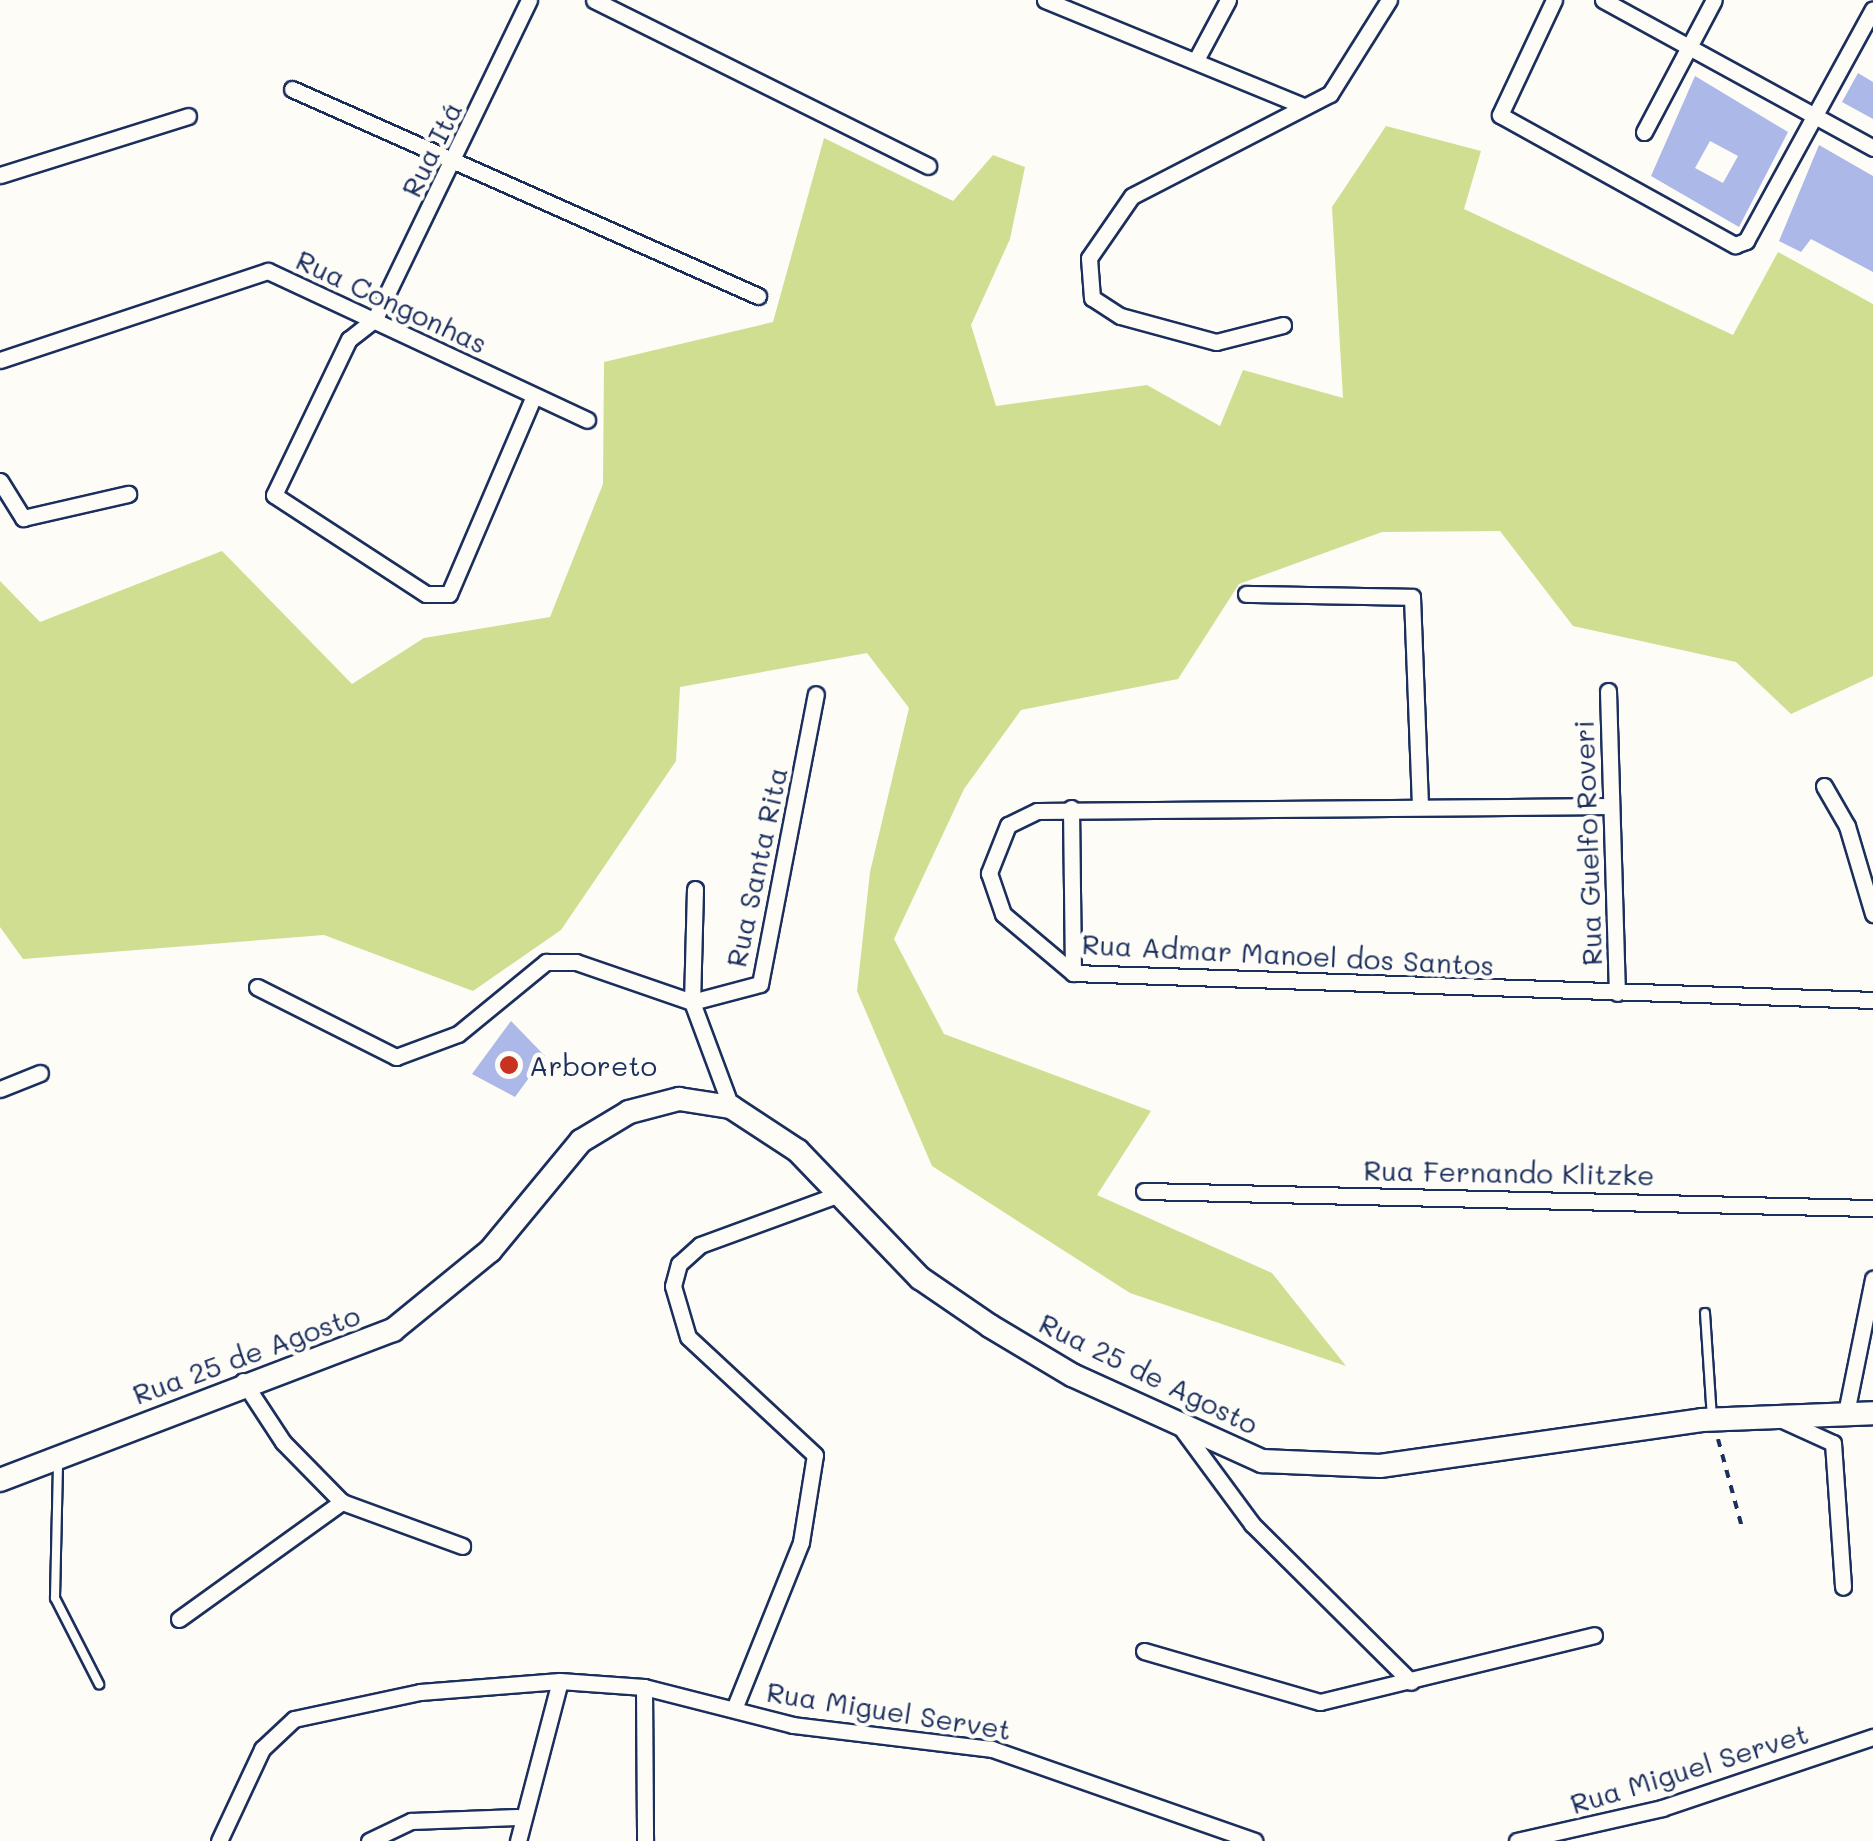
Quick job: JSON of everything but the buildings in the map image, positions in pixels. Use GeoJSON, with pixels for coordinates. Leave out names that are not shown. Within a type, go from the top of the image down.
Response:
{"type":"FeatureCollection","features":[{"type":"Feature","properties":{"kind":"street","name":"Rua Itá"},"geometry":{"type":"LineString","coordinates":[[529,0],[375,319],[350,338],[274,494],[426,594],[449,594],[534,396]]}},
{"type":"Feature","properties":{"kind":"street"},"geometry":{"type":"LineString","coordinates":[[594,0],[928,166]]}},
{"type":"Feature","properties":{"kind":"street"},"geometry":{"type":"LineString","coordinates":[[1045,0],[1303,106]]}},
{"type":"Feature","properties":{"kind":"street"},"geometry":{"type":"LineString","coordinates":[[1196,60],[1228,0]]}},
{"type":"Feature","properties":{"kind":"street"},"geometry":{"type":"LineString","coordinates":[[1283,325],[1216,342],[1120,316],[1084,282],[1088,258],[1132,196],[1303,106],[1346,76],[1389,0]]}},
{"type":"Feature","properties":{"kind":"street"},"geometry":{"type":"LineString","coordinates":[[1554,0],[1500,114],[1724,243],[1746,240],[1873,9]]}},
{"type":"Feature","properties":{"kind":"street"},"geometry":{"type":"LineString","coordinates":[[1604,0],[1873,148]]}},
{"type":"Feature","properties":{"kind":"street"},"geometry":{"type":"LineString","coordinates":[[1644,132],[1714,0]]}},
{"type":"Feature","properties":{"kind":"street"},"geometry":{"type":"LineString","coordinates":[[292,89],[456,154],[758,296]]}},
{"type":"Feature","properties":{"kind":"street"},"geometry":{"type":"LineString","coordinates":[[0,175],[188,116]]}},
{"type":"Feature","properties":{"kind":"street","name":"Rua Congonhas"},"geometry":{"type":"LineString","coordinates":[[0,360],[268,270],[587,420]]}},
{"type":"Feature","properties":{"kind":"street"},"geometry":{"type":"LineString","coordinates":[[0,481],[23,518],[128,494]]}},
{"type":"Feature","properties":{"kind":"street"},"geometry":{"type":"LineString","coordinates":[[1246,594],[1412,597],[1420,806]]}},
{"type":"Feature","properties":{"kind":"street","name":"Rua Guelfo Roveri"},"geometry":{"type":"LineString","coordinates":[[1608,692],[1617,993]]}},
{"type":"Feature","properties":{"kind":"street","name":"Rua Santa Rita"},"geometry":{"type":"LineString","coordinates":[[692,1002],[764,977],[816,694]]}},
{"type":"Feature","properties":{"kind":"street"},"geometry":{"type":"LineString","coordinates":[[1824,786],[1848,826],[1873,914]]}},
{"type":"Feature","properties":{"kind":"street","name":"Rua Admar Manoel dos Santos"},"geometry":{"type":"LineString","coordinates":[[1611,806],[1071,808],[1008,825],[989,873],[1004,914],[1073,973],[1873,1000]]}},
{"type":"Feature","properties":{"kind":"street"},"geometry":{"type":"LineString","coordinates":[[1071,808],[1073,973]]}},
{"type":"Feature","properties":{"kind":"street"},"geometry":{"type":"LineString","coordinates":[[695,889],[692,1002],[731,1108]]}},
{"type":"Feature","properties":{"kind":"street"},"geometry":{"type":"LineString","coordinates":[[258,987],[396,1057],[458,1034],[546,962],[576,962],[692,1002]]}},
{"type":"Feature","properties":{"kind":"street"},"geometry":{"type":"LineString","coordinates":[[0,1090],[40,1074]]}},
{"type":"Feature","properties":{"kind":"street","name":"Rua 25 de Agosto"},"geometry":{"type":"LineString","coordinates":[[0,1480],[243,1381],[328,1360],[427,1307],[609,1120],[679,1099],[731,1108],[798,1151],[920,1278],[990,1326],[1182,1428],[1262,1461],[1310,1468],[1712,1420],[1873,1413]]}},
{"type":"Feature","properties":{"kind":"street","name":"Rua Fernando Klitzke"},"geometry":{"type":"LineString","coordinates":[[1144,1191],[1873,1208]]}},
{"type":"Feature","properties":{"kind":"street"},"geometry":{"type":"LineString","coordinates":[[734,1710],[800,1542],[815,1455],[688,1336],[673,1286],[679,1264],[700,1245],[839,1194]]}},
{"type":"Feature","properties":{"kind":"street"},"geometry":{"type":"LineString","coordinates":[[1846,1414],[1873,1279]]}},
{"type":"Feature","properties":{"kind":"street"},"geometry":{"type":"LineString","coordinates":[[243,1381],[283,1442],[342,1502],[462,1546]]}},
{"type":"Feature","properties":{"kind":"street"},"geometry":{"type":"LineString","coordinates":[[1776,1417],[1833,1443],[1843,1586]]}},
{"type":"Feature","properties":{"kind":"street"},"geometry":{"type":"LineString","coordinates":[[1182,1428],[1252,1524],[1411,1682]]}},
{"type":"Feature","properties":{"kind":"street"},"geometry":{"type":"LineString","coordinates":[[179,1619],[342,1502]]}},
{"type":"Feature","properties":{"kind":"street"},"geometry":{"type":"LineString","coordinates":[[1144,1651],[1320,1702],[1594,1635]]}},
{"type":"Feature","properties":{"kind":"street"},"geometry":{"type":"LineString","coordinates":[[518,1841],[518,1817],[560,1681]]}},
{"type":"Feature","properties":{"kind":"street","name":"Rua Miguel Servet"},"geometry":{"type":"LineString","coordinates":[[218,1841],[262,1749],[294,1719],[420,1692],[560,1681],[644,1688],[734,1710],[1053,1763],[1254,1841]]}},
{"type":"Feature","properties":{"kind":"street"},"geometry":{"type":"LineString","coordinates":[[644,1688],[644,1841]]}},
{"type":"Feature","properties":{"kind":"street","name":"Rua Miguel Servet"},"geometry":{"type":"LineString","coordinates":[[1517,1841],[1662,1808],[1873,1737]]}},
{"type":"Feature","properties":{"kind":"street"},"geometry":{"type":"LineString","coordinates":[[369,1841],[412,1821],[518,1817]]}},
{"type":"Feature","properties":{"kind":"lane"},"geometry":{"type":"LineString","coordinates":[[1704,1312],[1712,1420]]}},
{"type":"Feature","properties":{"kind":"lane"},"geometry":{"type":"LineString","coordinates":[[58,1459],[55,1598],[99,1684]]}},
{"type":"Feature","properties":{"kind":"path"},"geometry":{"type":"LineString","coordinates":[[1712,1420],[1743,1532]]}},
{"type":"Feature","properties":{"kind":"green space"},"geometry":{"type":"Polygon","coordinates":[[[1386,126],[1481,151],[1464,209],[1733,335],[1778,252],[1873,304],[1873,676],[1791,714],[1736,662],[1573,626],[1500,531],[1382,532],[1239,584],[1178,679],[1021,710],[964,789],[894,939],[944,1034],[1151,1111],[1097,1195],[1272,1273],[1346,1366],[1130,1293],[932,1166],[857,991],[870,872],[909,708],[867,653],[680,687],[676,761],[561,930],[473,991],[324,935],[23,959],[0,927],[0,581],[40,622],[222,551],[352,684],[424,638],[550,617],[603,484],[604,362],[773,322],[824,138],[953,201],[993,155],[1025,167],[1010,239],[971,325],[996,406],[1147,385],[1220,426],[1243,370],[1343,398],[1332,207],[1386,126]]]}},
{"type":"Feature","properties":{"kind":"place","name":"Arboreto"},"geometry":{"type":"Point","coordinates":[509,1065]}}]}
